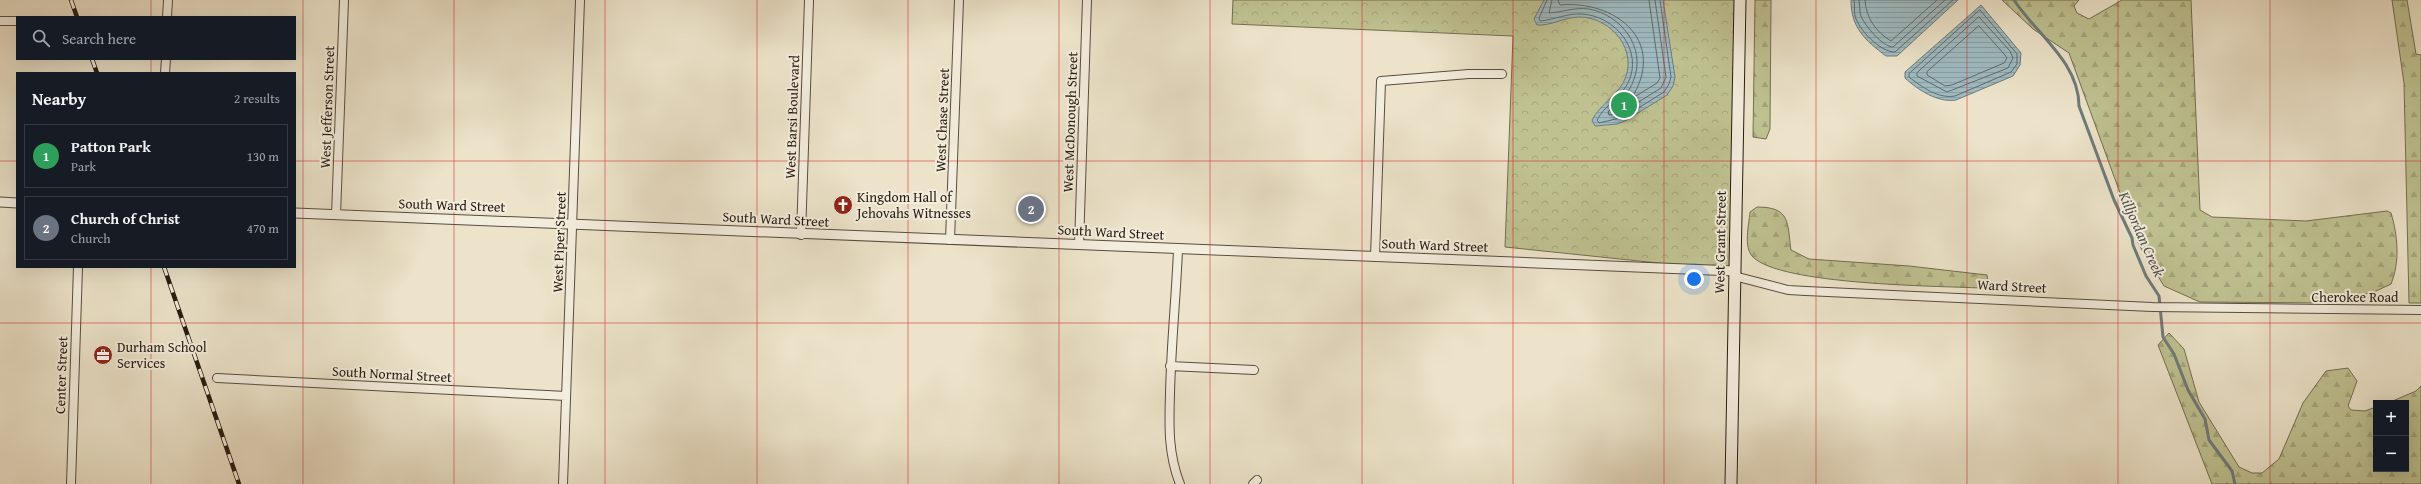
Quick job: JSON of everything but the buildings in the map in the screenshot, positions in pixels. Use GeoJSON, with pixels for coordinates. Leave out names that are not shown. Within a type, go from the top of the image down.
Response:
{"type":"FeatureCollection","features":[{"type":"Feature","properties":{"kind":"main road","name":"West Grant Street"},"geometry":{"type":"LineString","coordinates":[[1731,484],[1740,0]]}},
{"type":"Feature","properties":{"kind":"street"},"geometry":{"type":"LineString","coordinates":[[167,16],[168,0]]}},
{"type":"Feature","properties":{"kind":"street","name":"West Jefferson Street"},"geometry":{"type":"LineString","coordinates":[[336,215],[344,0]]}},
{"type":"Feature","properties":{"kind":"street","name":"West Piper Street"},"geometry":{"type":"LineString","coordinates":[[563,484],[580,0]]}},
{"type":"Feature","properties":{"kind":"street","name":"West Barsi Boulevard"},"geometry":{"type":"LineString","coordinates":[[801,235],[810,0]]}},
{"type":"Feature","properties":{"kind":"street","name":"West Chase Street"},"geometry":{"type":"LineString","coordinates":[[950,240],[959,0]]}},
{"type":"Feature","properties":{"kind":"street","name":"West McDonough Street"},"geometry":{"type":"LineString","coordinates":[[1079,245],[1087,0]]}},
{"type":"Feature","properties":{"kind":"street"},"geometry":{"type":"LineString","coordinates":[[0,21],[16,21]]}},
{"type":"Feature","properties":{"kind":"street"},"geometry":{"type":"LineString","coordinates":[[165,72],[166,60]]}},
{"type":"Feature","properties":{"kind":"street"},"geometry":{"type":"LineString","coordinates":[[1375,257],[1381,81],[1469,74],[1502,74]]}},
{"type":"Feature","properties":{"kind":"street"},"geometry":{"type":"LineString","coordinates":[[0,202],[16,203]]}},
{"type":"Feature","properties":{"kind":"street","name":"South Ward Street"},"geometry":{"type":"LineString","coordinates":[[296,213],[801,235],[1375,257],[1735,274]]}},
{"type":"Feature","properties":{"kind":"street"},"geometry":{"type":"LineString","coordinates":[[1178,250],[1170,366],[1169,442],[1174,470],[1180,484]]}},
{"type":"Feature","properties":{"kind":"street","name":"Center Street"},"geometry":{"type":"LineString","coordinates":[[71,484],[78,268]]}},
{"type":"Feature","properties":{"kind":"street","name":"Ward Street"},"geometry":{"type":"LineString","coordinates":[[1735,274],[1788,290],[1800,291],[2152,307],[2290,310]]}},
{"type":"Feature","properties":{"kind":"street","name":"Cherokee Road"},"geometry":{"type":"LineString","coordinates":[[2290,310],[2421,310]]}},
{"type":"Feature","properties":{"kind":"street"},"geometry":{"type":"LineString","coordinates":[[1170,366],[1254,370]]}},
{"type":"Feature","properties":{"kind":"street","name":"South Normal Street"},"geometry":{"type":"LineString","coordinates":[[217,378],[566,396]]}},
{"type":"Feature","properties":{"kind":"green space"},"geometry":{"type":"Polygon","coordinates":[[[1233,0],[1740,0],[1735,271],[1505,247],[1513,36],[1232,24],[1233,0]]]}},
{"type":"Feature","properties":{"kind":"green space"},"geometry":{"type":"Polygon","coordinates":[[[1755,0],[1771,0],[1770,129],[1766,139],[1753,137],[1755,0]]]}},
{"type":"Feature","properties":{"kind":"green space"},"geometry":{"type":"Polygon","coordinates":[[[2002,0],[2079,0],[2074,6],[2077,13],[2089,19],[2122,0],[2191,0],[2200,210],[2212,217],[2306,221],[2387,211],[2391,213],[2397,249],[2396,267],[2391,284],[2374,292],[2328,303],[2200,302],[2164,286],[2139,245],[2069,53],[2033,29],[2002,0]]]}},
{"type":"Feature","properties":{"kind":"green space"},"geometry":{"type":"Polygon","coordinates":[[[2392,0],[2407,0],[2416,54],[2421,55],[2421,303],[2409,303],[2404,83],[2392,0]]]}},
{"type":"Feature","properties":{"kind":"green space"},"geometry":{"type":"Polygon","coordinates":[[[1757,207],[1768,208],[1782,213],[1789,232],[1791,250],[1809,259],[1909,266],[1987,275],[1988,283],[1981,288],[1897,285],[1826,279],[1794,273],[1769,266],[1753,257],[1748,248],[1747,236],[1750,212],[1757,207]]]}},
{"type":"Feature","properties":{"kind":"green space"},"geometry":{"type":"Polygon","coordinates":[[[2169,333],[2184,349],[2199,402],[2239,467],[2252,473],[2262,473],[2279,459],[2303,403],[2326,371],[2348,368],[2357,381],[2348,406],[2351,410],[2365,411],[2373,408],[2373,472],[2409,472],[2409,400],[2395,400],[2416,391],[2421,386],[2421,484],[2212,484],[2158,345],[2169,333]]]}},
{"type":"Feature","properties":{"kind":"water"},"geometry":{"type":"Polygon","coordinates":[[[1544,0],[1663,0],[1675,77],[1673,86],[1667,95],[1625,121],[1617,124],[1595,126],[1592,120],[1595,115],[1616,93],[1623,83],[1627,71],[1628,60],[1625,48],[1620,38],[1612,30],[1602,23],[1591,19],[1574,17],[1548,24],[1537,25],[1534,19],[1544,0]]]}},
{"type":"Feature","properties":{"kind":"water"},"geometry":{"type":"Polygon","coordinates":[[[1851,0],[1958,0],[1897,56],[1886,56],[1866,39],[1857,26],[1852,10],[1851,0]]]}},
{"type":"Feature","properties":{"kind":"water"},"geometry":{"type":"Polygon","coordinates":[[[1981,5],[2021,53],[2020,65],[2013,76],[1956,100],[1942,100],[1935,98],[1916,87],[1905,78],[1905,72],[1981,5]]]}},
{"type":"Feature","properties":{"kind":"waterway","name":"Killjordan Creek"},"geometry":{"type":"LineString","coordinates":[[2014,0],[2023,13],[2055,49],[2072,76],[2077,90],[2079,106],[2114,200],[2132,238],[2133,245],[2146,276],[2159,296],[2163,337],[2174,354],[2188,390],[2205,419],[2209,440],[2232,471],[2235,484]]}},
{"type":"Feature","properties":{"kind":"railway"},"geometry":{"type":"LineString","coordinates":[[71,0],[77,16]]}},
{"type":"Feature","properties":{"kind":"railway"},"geometry":{"type":"LineString","coordinates":[[92,60],[97,72]]}},
{"type":"Feature","properties":{"kind":"railway"},"geometry":{"type":"LineString","coordinates":[[164,268],[239,484]]}},
{"type":"Feature","properties":{"kind":"place","name":"Patton Park"},"geometry":{"type":"Point","coordinates":[1624,105]}},
{"type":"Feature","properties":{"kind":"place","name":"Kingdom Hall of Jehovahs Witnesses"},"geometry":{"type":"Point","coordinates":[843,205]}},
{"type":"Feature","properties":{"kind":"place","name":"Church of Christ"},"geometry":{"type":"Point","coordinates":[1031,209]}},
{"type":"Feature","properties":{"kind":"place","name":"Durham School Services"},"geometry":{"type":"Point","coordinates":[103,355]}}]}
